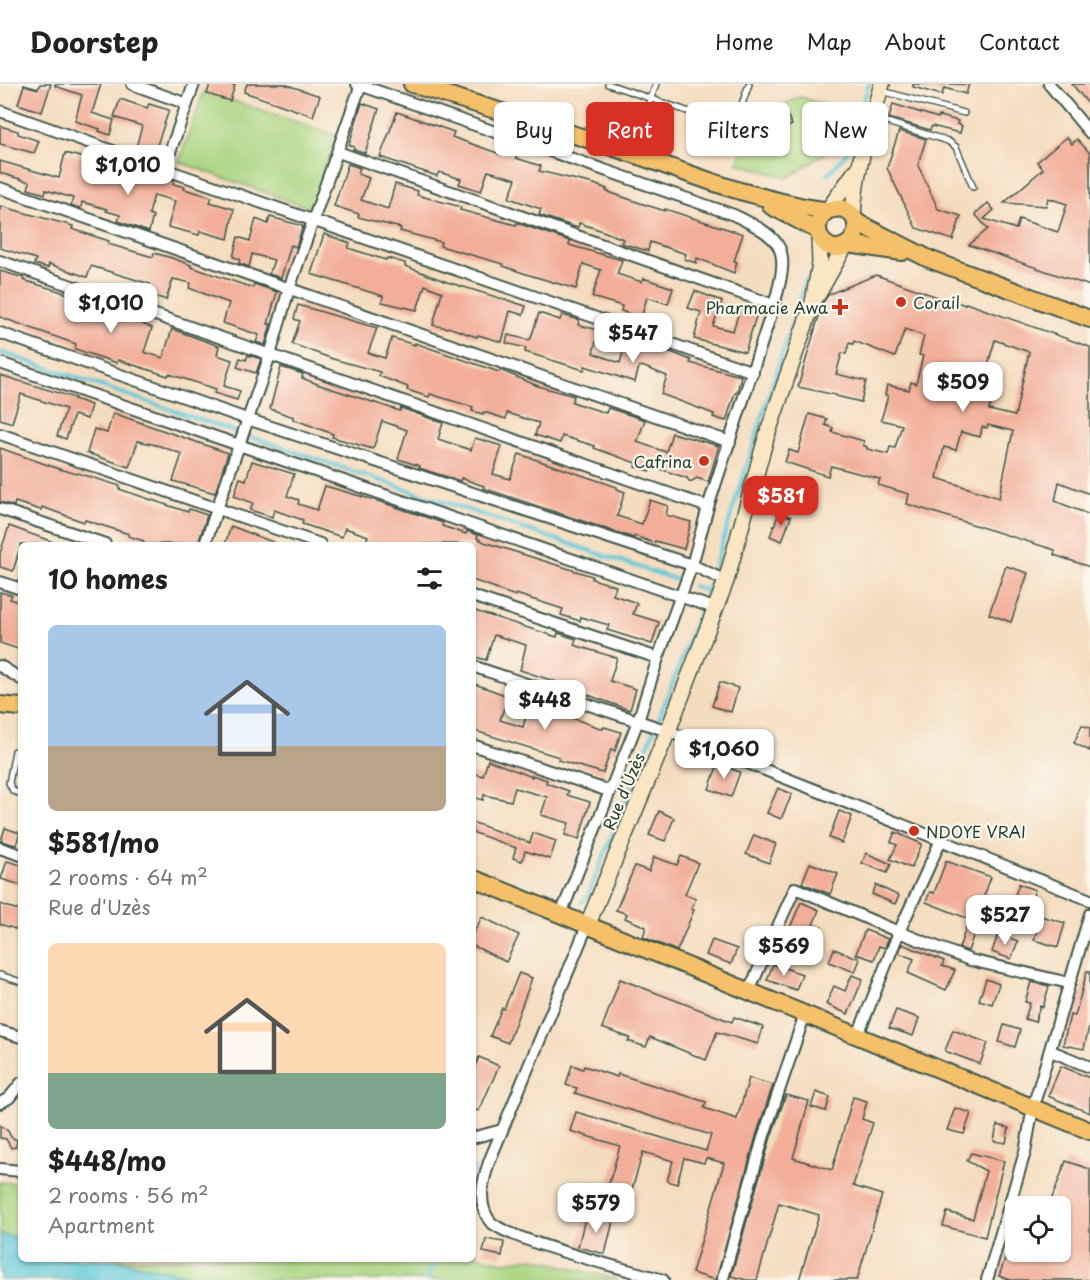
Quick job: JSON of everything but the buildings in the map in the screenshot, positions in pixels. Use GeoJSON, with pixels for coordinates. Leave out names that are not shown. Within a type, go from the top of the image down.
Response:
{"type":"FeatureCollection","features":[{"type":"Feature","properties":{"kind":"main road"},"geometry":{"type":"LineString","coordinates":[[412,84],[586,139]]}},
{"type":"Feature","properties":{"kind":"main road"},"geometry":{"type":"LineString","coordinates":[[640,156],[738,190],[791,204],[827,211],[839,208],[847,211],[854,219],[929,259]]}},
{"type":"Feature","properties":{"kind":"main road"},"geometry":{"type":"LineString","coordinates":[[738,190],[818,234],[830,246],[847,245],[901,252],[929,259],[1090,319]]}},
{"type":"Feature","properties":{"kind":"main road"},"geometry":{"type":"LineString","coordinates":[[818,234],[818,221],[827,211]]}},
{"type":"Feature","properties":{"kind":"main road"},"geometry":{"type":"LineString","coordinates":[[847,245],[856,234],[854,219]]}},
{"type":"Feature","properties":{"kind":"main road"},"geometry":{"type":"LineString","coordinates":[[0,705],[18,708]]}},
{"type":"Feature","properties":{"kind":"main road"},"geometry":{"type":"LineString","coordinates":[[476,880],[1090,1131]]}},
{"type":"Feature","properties":{"kind":"street"},"geometry":{"type":"LineString","coordinates":[[132,84],[187,104]]}},
{"type":"Feature","properties":{"kind":"street"},"geometry":{"type":"LineString","coordinates":[[164,169],[194,84]]}},
{"type":"Feature","properties":{"kind":"street"},"geometry":{"type":"LineString","coordinates":[[206,542],[270,355],[289,289],[360,84],[734,215],[763,228],[777,242],[783,258],[781,280],[708,507],[692,565],[638,721],[561,914]]}},
{"type":"Feature","properties":{"kind":"street"},"geometry":{"type":"LineString","coordinates":[[1049,84],[1090,133]]}},
{"type":"Feature","properties":{"kind":"street"},"geometry":{"type":"LineString","coordinates":[[877,102],[881,87]]}},
{"type":"Feature","properties":{"kind":"street"},"geometry":{"type":"LineString","coordinates":[[0,111],[753,372]]}},
{"type":"Feature","properties":{"kind":"street"},"geometry":{"type":"LineString","coordinates":[[338,152],[774,305]]}},
{"type":"Feature","properties":{"kind":"street"},"geometry":{"type":"LineString","coordinates":[[854,219],[854,190],[862,156]]}},
{"type":"Feature","properties":{"kind":"street"},"geometry":{"type":"LineString","coordinates":[[827,211],[860,164]]}},
{"type":"Feature","properties":{"kind":"street"},"geometry":{"type":"LineString","coordinates":[[0,188],[730,442]]}},
{"type":"Feature","properties":{"kind":"street","name":"Rue d'Uzès"},"geometry":{"type":"LineString","coordinates":[[663,1280],[502,1231],[490,1220],[482,1200],[483,1183],[502,1130],[668,731],[726,580],[766,438],[813,302],[820,263],[818,234]]}},
{"type":"Feature","properties":{"kind":"street","name":"Rue d'Uzès"},"geometry":{"type":"LineString","coordinates":[[813,302],[847,245]]}},
{"type":"Feature","properties":{"kind":"street"},"geometry":{"type":"LineString","coordinates":[[0,261],[708,507]]}},
{"type":"Feature","properties":{"kind":"street"},"geometry":{"type":"LineString","coordinates":[[0,333],[247,419],[692,565],[726,580]]}},
{"type":"Feature","properties":{"kind":"street"},"geometry":{"type":"LineString","coordinates":[[0,363],[714,608]]}},
{"type":"Feature","properties":{"kind":"street"},"geometry":{"type":"LineString","coordinates":[[0,434],[314,542]]}},
{"type":"Feature","properties":{"kind":"street"},"geometry":{"type":"LineString","coordinates":[[0,509],[99,542]]}},
{"type":"Feature","properties":{"kind":"street"},"geometry":{"type":"LineString","coordinates":[[0,582],[18,588]]}},
{"type":"Feature","properties":{"kind":"street"},"geometry":{"type":"LineString","coordinates":[[476,597],[658,658]]}},
{"type":"Feature","properties":{"kind":"street"},"geometry":{"type":"LineString","coordinates":[[0,666],[18,677]]}},
{"type":"Feature","properties":{"kind":"street"},"geometry":{"type":"LineString","coordinates":[[476,667],[668,731],[1090,900]]}},
{"type":"Feature","properties":{"kind":"street"},"geometry":{"type":"LineString","coordinates":[[476,746],[609,791]]}},
{"type":"Feature","properties":{"kind":"street"},"geometry":{"type":"LineString","coordinates":[[858,1035],[899,932],[941,840]]}},
{"type":"Feature","properties":{"kind":"street"},"geometry":{"type":"LineString","coordinates":[[0,848],[18,854]]}},
{"type":"Feature","properties":{"kind":"street"},"geometry":{"type":"LineString","coordinates":[[750,991],[795,888],[970,960],[1069,983]]}},
{"type":"Feature","properties":{"kind":"street"},"geometry":{"type":"LineString","coordinates":[[987,1280],[1025,1152],[1033,1107],[1090,914]]}},
{"type":"Feature","properties":{"kind":"street"},"geometry":{"type":"LineString","coordinates":[[723,1278],[764,1135],[805,1014]]}},
{"type":"Feature","properties":{"kind":"street"},"geometry":{"type":"LineString","coordinates":[[0,1032],[18,1036]]}},
{"type":"Feature","properties":{"kind":"street"},"geometry":{"type":"LineString","coordinates":[[1051,1051],[1090,1067]]}},
{"type":"Feature","properties":{"kind":"street"},"geometry":{"type":"LineString","coordinates":[[0,1103],[9,1098],[18,1087]]}},
{"type":"Feature","properties":{"kind":"street"},"geometry":{"type":"LineString","coordinates":[[476,1136],[502,1130]]}},
{"type":"Feature","properties":{"kind":"street"},"geometry":{"type":"LineString","coordinates":[[0,1169],[18,1171]]}},
{"type":"Feature","properties":{"kind":"lane"},"geometry":{"type":"LineString","coordinates":[[608,84],[650,100],[731,125],[736,121],[749,84]]}},
{"type":"Feature","properties":{"kind":"lane"},"geometry":{"type":"LineString","coordinates":[[650,100],[656,84]]}},
{"type":"Feature","properties":{"kind":"lane"},"geometry":{"type":"LineString","coordinates":[[881,87],[964,113]]}},
{"type":"Feature","properties":{"kind":"lane"},"geometry":{"type":"LineString","coordinates":[[888,123],[948,141],[956,147],[973,187]]}},
{"type":"Feature","properties":{"kind":"lane"},"geometry":{"type":"LineString","coordinates":[[15,751],[9,783],[13,791],[18,793]]}},
{"type":"Feature","properties":{"kind":"lane"},"geometry":{"type":"LineString","coordinates":[[0,975],[18,981]]}},
{"type":"Feature","properties":{"kind":"green space"},"geometry":{"type":"Polygon","coordinates":[[[204,91],[338,136],[313,209],[179,162],[204,91]]]}},
{"type":"Feature","properties":{"kind":"green space"},"geometry":{"type":"Polygon","coordinates":[[[800,97],[816,102],[802,102],[802,156],[821,156],[788,178],[737,163],[739,156],[790,156],[788,102],[800,97]]]}},
{"type":"Feature","properties":{"kind":"green space"},"geometry":{"type":"Polygon","coordinates":[[[0,1182],[18,1184],[18,1237],[0,1234],[0,1182]]]}},
{"type":"Feature","properties":{"kind":"green space"},"geometry":{"type":"Polygon","coordinates":[[[476,1253],[477,1256],[504,1262],[533,1258],[619,1280],[210,1280],[128,1262],[476,1262],[476,1253]]]}},
{"type":"Feature","properties":{"kind":"water"},"geometry":{"type":"Polygon","coordinates":[[[0,1234],[18,1237],[18,1262],[128,1262],[210,1280],[0,1280],[0,1234]]]}},
{"type":"Feature","properties":{"kind":"waterway"},"geometry":{"type":"LineString","coordinates":[[828,174],[846,154],[869,84]]}},
{"type":"Feature","properties":{"kind":"waterway"},"geometry":{"type":"LineString","coordinates":[[582,902],[588,896],[707,591],[806,279]]}},
{"type":"Feature","properties":{"kind":"waterway"},"geometry":{"type":"LineString","coordinates":[[0,352],[237,432]]}},
{"type":"Feature","properties":{"kind":"waterway"},"geometry":{"type":"LineString","coordinates":[[251,437],[677,580]]}},
{"type":"Feature","properties":{"kind":"waterway"},"geometry":{"type":"LineString","coordinates":[[693,586],[707,591]]}},
{"type":"Feature","properties":{"kind":"waterway"},"geometry":{"type":"LineString","coordinates":[[426,1280],[434,1262]]}},
{"type":"Feature","properties":{"kind":"place","name":"Corail"},"geometry":{"type":"Point","coordinates":[901,302]}},
{"type":"Feature","properties":{"kind":"place","name":"Pharmacie Awa"},"geometry":{"type":"Point","coordinates":[840,307]}},
{"type":"Feature","properties":{"kind":"place","name":"Cafrina"},"geometry":{"type":"Point","coordinates":[704,461]}},
{"type":"Feature","properties":{"kind":"place","name":"NDOYE VRAI"},"geometry":{"type":"Point","coordinates":[914,831]}}]}
